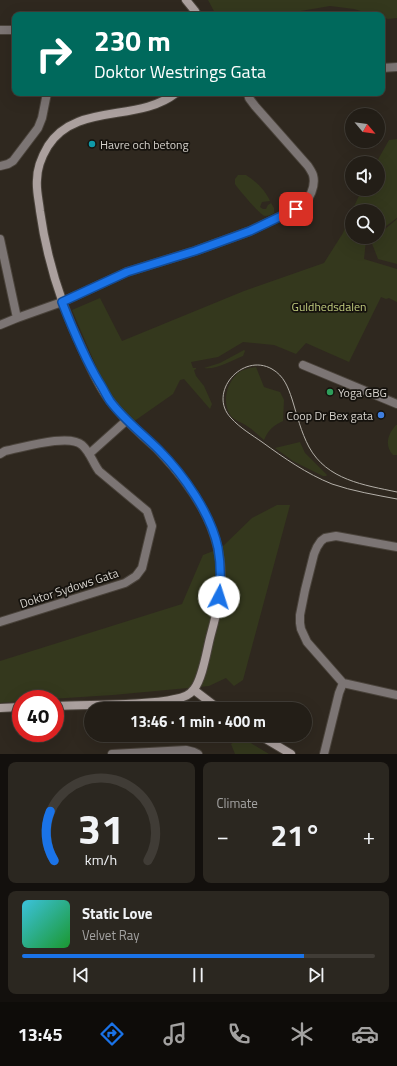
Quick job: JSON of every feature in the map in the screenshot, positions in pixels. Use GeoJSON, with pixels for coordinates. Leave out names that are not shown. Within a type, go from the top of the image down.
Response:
{"type":"FeatureCollection","features":[{"type":"Feature","properties":{"kind":"street"},"geometry":{"type":"LineString","coordinates":[[186,0],[196,12]]}},
{"type":"Feature","properties":{"kind":"street"},"geometry":{"type":"LineString","coordinates":[[0,30],[12,30]]}},
{"type":"Feature","properties":{"kind":"street"},"geometry":{"type":"LineString","coordinates":[[385,68],[397,67]]}},
{"type":"Feature","properties":{"kind":"street"},"geometry":{"type":"LineString","coordinates":[[0,166],[13,161],[38,128],[42,118],[46,96]]}},
{"type":"Feature","properties":{"kind":"street"},"geometry":{"type":"LineString","coordinates":[[64,706],[147,703],[166,701],[182,697],[194,690],[199,680],[215,620],[221,579],[218,547],[213,529],[192,491],[180,475],[159,450],[126,420],[110,400],[94,374],[72,326],[56,283],[42,222],[37,182],[40,162],[45,150],[52,140],[63,130],[81,120],[138,110],[154,105],[171,96]]}},
{"type":"Feature","properties":{"kind":"street"},"geometry":{"type":"LineString","coordinates":[[0,325],[62,302],[127,272],[195,251],[250,231],[304,205],[308,200],[314,182],[311,171],[255,106],[249,96]]}},
{"type":"Feature","properties":{"kind":"street"},"geometry":{"type":"LineString","coordinates":[[0,239],[17,318]]}},
{"type":"Feature","properties":{"kind":"street"},"geometry":{"type":"LineString","coordinates":[[303,365],[397,404]]}},
{"type":"Feature","properties":{"kind":"street"},"geometry":{"type":"LineString","coordinates":[[89,454],[126,420]]}},
{"type":"Feature","properties":{"kind":"street","name":"Doktor Sydows Gata"},"geometry":{"type":"LineString","coordinates":[[0,454],[5,451],[58,440],[77,441],[89,454],[100,471],[147,511],[152,526],[142,568],[136,576],[125,583],[0,622]]}},
{"type":"Feature","properties":{"kind":"street"},"geometry":{"type":"LineString","coordinates":[[397,547],[336,536],[324,538],[317,547],[305,590],[300,615],[301,629],[307,642],[343,682],[397,696]]}},
{"type":"Feature","properties":{"kind":"street"},"geometry":{"type":"LineString","coordinates":[[324,754],[343,682]]}},
{"type":"Feature","properties":{"kind":"street"},"geometry":{"type":"LineString","coordinates":[[194,690],[210,702]]}},
{"type":"Feature","properties":{"kind":"street"},"geometry":{"type":"LineString","coordinates":[[0,708],[12,707]]}},
{"type":"Feature","properties":{"kind":"street"},"geometry":{"type":"LineString","coordinates":[[271,742],[291,754]]}},
{"type":"Feature","properties":{"kind":"street"},"geometry":{"type":"LineString","coordinates":[[112,754],[186,750],[198,754]]}},
{"type":"Feature","properties":{"kind":"green space"},"geometry":{"type":"Polygon","coordinates":[[[208,0],[397,0],[397,18],[388,19],[385,18],[385,12],[364,12],[354,9],[330,6],[295,12],[214,12],[208,0]]]}},
{"type":"Feature","properties":{"kind":"green space"},"geometry":{"type":"Polygon","coordinates":[[[397,139],[397,218],[385,227],[385,204],[355,204],[359,196],[385,196],[385,156],[380,156],[389,140],[397,139]]]}},
{"type":"Feature","properties":{"kind":"green space"},"geometry":{"type":"Polygon","coordinates":[[[238,175],[246,175],[260,186],[270,201],[262,202],[260,207],[266,209],[271,203],[274,208],[274,213],[265,216],[254,207],[235,184],[235,179],[238,175]]]}},
{"type":"Feature","properties":{"kind":"green space"},"geometry":{"type":"Polygon","coordinates":[[[397,219],[397,264],[378,259],[372,244],[385,244],[385,229],[397,219]]]}},
{"type":"Feature","properties":{"kind":"green space","name":"Guldhedsdalen"},"geometry":{"type":"Polygon","coordinates":[[[345,228],[345,244],[366,244],[364,259],[397,269],[397,302],[389,298],[386,299],[381,297],[349,362],[306,343],[296,354],[274,345],[243,342],[218,357],[191,362],[193,368],[196,368],[194,370],[196,376],[204,386],[212,404],[210,409],[184,379],[180,380],[173,394],[133,422],[107,392],[72,310],[100,298],[122,341],[244,291],[324,263],[345,228]]]}},
{"type":"Feature","properties":{"kind":"green space"},"geometry":{"type":"Polygon","coordinates":[[[244,350],[243,356],[229,363],[213,368],[204,368],[220,363],[244,350]]]}},
{"type":"Feature","properties":{"kind":"green space"},"geometry":{"type":"Polygon","coordinates":[[[256,367],[264,387],[280,392],[284,400],[283,421],[272,428],[264,440],[231,416],[228,411],[226,400],[226,395],[230,384],[236,375],[240,372],[256,367]]]}},
{"type":"Feature","properties":{"kind":"green space"},"geometry":{"type":"Polygon","coordinates":[[[396,425],[397,455],[393,455],[390,451],[388,440],[396,425]]]}},
{"type":"Feature","properties":{"kind":"green space"},"geometry":{"type":"Polygon","coordinates":[[[300,442],[305,453],[327,475],[326,476],[323,476],[293,461],[275,448],[300,442]]]}},
{"type":"Feature","properties":{"kind":"green space"},"geometry":{"type":"Polygon","coordinates":[[[277,505],[290,505],[243,680],[234,686],[226,678],[209,686],[64,698],[64,690],[12,690],[12,702],[0,703],[0,661],[182,604],[203,555],[221,548],[252,518],[277,505]]]}},
{"type":"Feature","properties":{"kind":"green space"},"geometry":{"type":"Polygon","coordinates":[[[234,742],[249,742],[269,754],[235,754],[231,744],[234,742]]]}},
{"type":"Feature","properties":{"kind":"tram line"},"geometry":{"type":"LineString","coordinates":[[397,492],[372,487],[347,479],[326,467],[309,447],[283,378],[272,369],[261,365],[250,366],[240,370],[231,378],[223,397],[225,408],[231,418],[246,431],[296,465],[323,480],[348,489],[397,499]]}},
{"type":"Feature","properties":{"kind":"place","name":"Havre och betong"},"geometry":{"type":"Point","coordinates":[92,144]}},
{"type":"Feature","properties":{"kind":"place","name":"Yoga GBG"},"geometry":{"type":"Point","coordinates":[330,392]}},
{"type":"Feature","properties":{"kind":"place","name":"Coop Dr Bex gata"},"geometry":{"type":"Point","coordinates":[381,415]}},
{"type":"Feature","properties":{"kind":"route"},"geometry":{"type":"LineString","coordinates":[[219,597],[221,579],[218,547],[213,529],[204,512],[192,491],[180,475],[159,450],[126,420],[110,400],[89,364],[62,302],[127,272],[195,251],[250,231],[296,209]]}}]}
